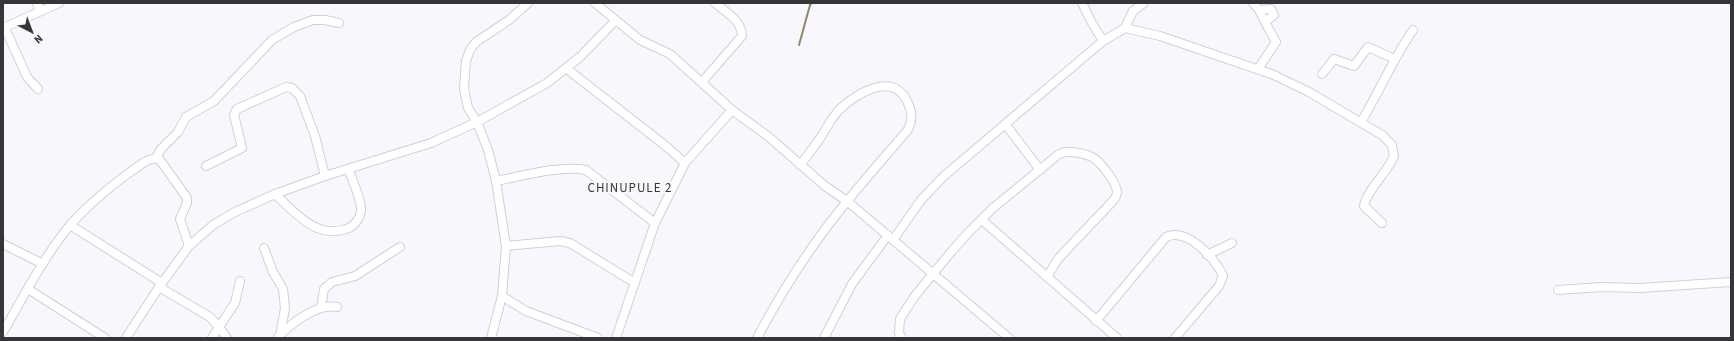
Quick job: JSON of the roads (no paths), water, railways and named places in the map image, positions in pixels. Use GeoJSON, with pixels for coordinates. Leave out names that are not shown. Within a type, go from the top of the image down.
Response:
{"type":"FeatureCollection","features":[{"type":"Feature","properties":{"kind":"street"},"geometry":{"type":"LineString","coordinates":[[38,89],[27,77],[4,28],[38,7],[59,3]]}},
{"type":"Feature","properties":{"kind":"street"},"geometry":{"type":"LineString","coordinates":[[491,338],[502,296],[506,246],[496,181],[488,150],[477,122],[468,108],[464,89],[466,61],[470,50],[476,42],[509,20],[528,3]]}},
{"type":"Feature","properties":{"kind":"street"},"geometry":{"type":"LineString","coordinates":[[595,3],[615,21],[640,40],[670,54],[732,110],[769,138],[825,186],[847,201],[891,237],[1009,338]]}},
{"type":"Feature","properties":{"kind":"street"},"geometry":{"type":"LineString","coordinates":[[702,82],[742,36],[742,30],[737,21],[715,3]]}},
{"type":"Feature","properties":{"kind":"street"},"geometry":{"type":"LineString","coordinates":[[1082,3],[1103,41]]}},
{"type":"Feature","properties":{"kind":"street"},"geometry":{"type":"LineString","coordinates":[[1125,28],[1132,7],[1144,3]]}},
{"type":"Feature","properties":{"kind":"street"},"geometry":{"type":"LineString","coordinates":[[1253,3],[1258,10],[1271,9],[1274,15],[1265,22],[1276,42],[1258,69]]}},
{"type":"Feature","properties":{"kind":"street"},"geometry":{"type":"LineString","coordinates":[[156,158],[161,149],[178,132],[186,116],[214,101],[272,40],[294,26],[313,20],[324,20],[339,23]]}},
{"type":"Feature","properties":{"kind":"street"},"geometry":{"type":"LineString","coordinates":[[126,338],[189,246],[213,225],[233,213],[275,194],[325,176],[349,170],[431,143],[477,122],[547,83],[567,69],[601,38],[615,21]]}},
{"type":"Feature","properties":{"kind":"street"},"geometry":{"type":"LineString","coordinates":[[824,338],[852,284],[921,200],[944,176],[1006,125],[1103,41],[1125,28],[1131,28],[1160,36],[1274,75],[1310,92],[1382,135],[1388,140],[1394,150],[1394,156],[1392,162],[1365,199],[1364,206],[1382,223]]}},
{"type":"Feature","properties":{"kind":"street"},"geometry":{"type":"LineString","coordinates":[[1361,122],[1375,99],[1395,59],[1413,30]]}},
{"type":"Feature","properties":{"kind":"street"},"geometry":{"type":"LineString","coordinates":[[1322,74],[1334,59],[1354,66],[1368,47],[1395,59]]}},
{"type":"Feature","properties":{"kind":"street"},"geometry":{"type":"LineString","coordinates":[[567,69],[667,147],[685,163]]}},
{"type":"Feature","properties":{"kind":"street"},"geometry":{"type":"LineString","coordinates":[[757,338],[779,298],[818,238],[847,201],[907,131],[911,124],[912,110],[904,96],[895,88],[889,86],[878,88],[859,95],[834,116],[824,133],[800,165]]}},
{"type":"Feature","properties":{"kind":"street"},"geometry":{"type":"LineString","coordinates":[[206,166],[242,148],[234,115],[236,109],[286,87],[292,88],[300,96],[315,136],[325,176]]}},
{"type":"Feature","properties":{"kind":"street"},"geometry":{"type":"LineString","coordinates":[[616,338],[655,223],[685,163],[732,110]]}},
{"type":"Feature","properties":{"kind":"street"},"geometry":{"type":"LineString","coordinates":[[1006,125],[1040,170]]}},
{"type":"Feature","properties":{"kind":"street"},"geometry":{"type":"LineString","coordinates":[[902,338],[899,333],[900,319],[914,297],[968,233],[1040,170],[1063,152],[1089,156],[1098,161],[1113,181],[1116,192],[1111,203],[1067,250],[1047,277]]}},
{"type":"Feature","properties":{"kind":"street"},"geometry":{"type":"LineString","coordinates":[[3,332],[43,264],[70,225],[83,211],[129,173],[151,158],[160,160],[187,198],[187,203],[180,219],[189,246]]}},
{"type":"Feature","properties":{"kind":"street"},"geometry":{"type":"LineString","coordinates":[[496,181],[559,170],[576,168],[586,170],[655,223]]}},
{"type":"Feature","properties":{"kind":"street"},"geometry":{"type":"LineString","coordinates":[[275,194],[305,222],[314,227],[323,230],[337,231],[348,228],[357,222],[360,217],[361,209],[349,170]]}},
{"type":"Feature","properties":{"kind":"street"},"geometry":{"type":"LineString","coordinates":[[982,220],[1117,338]]}},
{"type":"Feature","properties":{"kind":"street"},"geometry":{"type":"LineString","coordinates":[[70,225],[203,313],[219,327],[227,338]]}},
{"type":"Feature","properties":{"kind":"street"},"geometry":{"type":"LineString","coordinates":[[1096,321],[1166,237],[1172,234],[1179,234],[1187,237],[1201,247],[1223,276],[1222,280],[1175,338]]}},
{"type":"Feature","properties":{"kind":"street"},"geometry":{"type":"LineString","coordinates":[[506,246],[560,241],[570,243],[635,283]]}},
{"type":"Feature","properties":{"kind":"street"},"geometry":{"type":"LineString","coordinates":[[1207,255],[1232,243]]}},
{"type":"Feature","properties":{"kind":"street"},"geometry":{"type":"LineString","coordinates":[[3,244],[43,264]]}},
{"type":"Feature","properties":{"kind":"street"},"geometry":{"type":"LineString","coordinates":[[321,308],[324,289],[332,282],[355,276],[400,247]]}},
{"type":"Feature","properties":{"kind":"street"},"geometry":{"type":"LineString","coordinates":[[264,248],[273,272],[283,289],[285,308],[279,337]]}},
{"type":"Feature","properties":{"kind":"street"},"geometry":{"type":"LineString","coordinates":[[212,338],[235,303],[240,281]]}},
{"type":"Feature","properties":{"kind":"street"},"geometry":{"type":"LineString","coordinates":[[1558,290],[1601,287],[1640,288],[1731,282]]}},
{"type":"Feature","properties":{"kind":"street"},"geometry":{"type":"LineString","coordinates":[[28,289],[105,338]]}},
{"type":"Feature","properties":{"kind":"street"},"geometry":{"type":"LineString","coordinates":[[502,296],[526,311],[598,338]]}},
{"type":"Feature","properties":{"kind":"street"},"geometry":{"type":"LineString","coordinates":[[279,337],[301,319],[321,308],[330,306],[338,307]]}},
{"type":"Feature","properties":{"kind":"waterway"},"geometry":{"type":"LineString","coordinates":[[799,45],[810,5],[812,3]]}},
{"type":"Feature","properties":{"kind":"district","name":"CHINUPULE 2"},"geometry":{"type":"Point","coordinates":[630,188]}}]}
